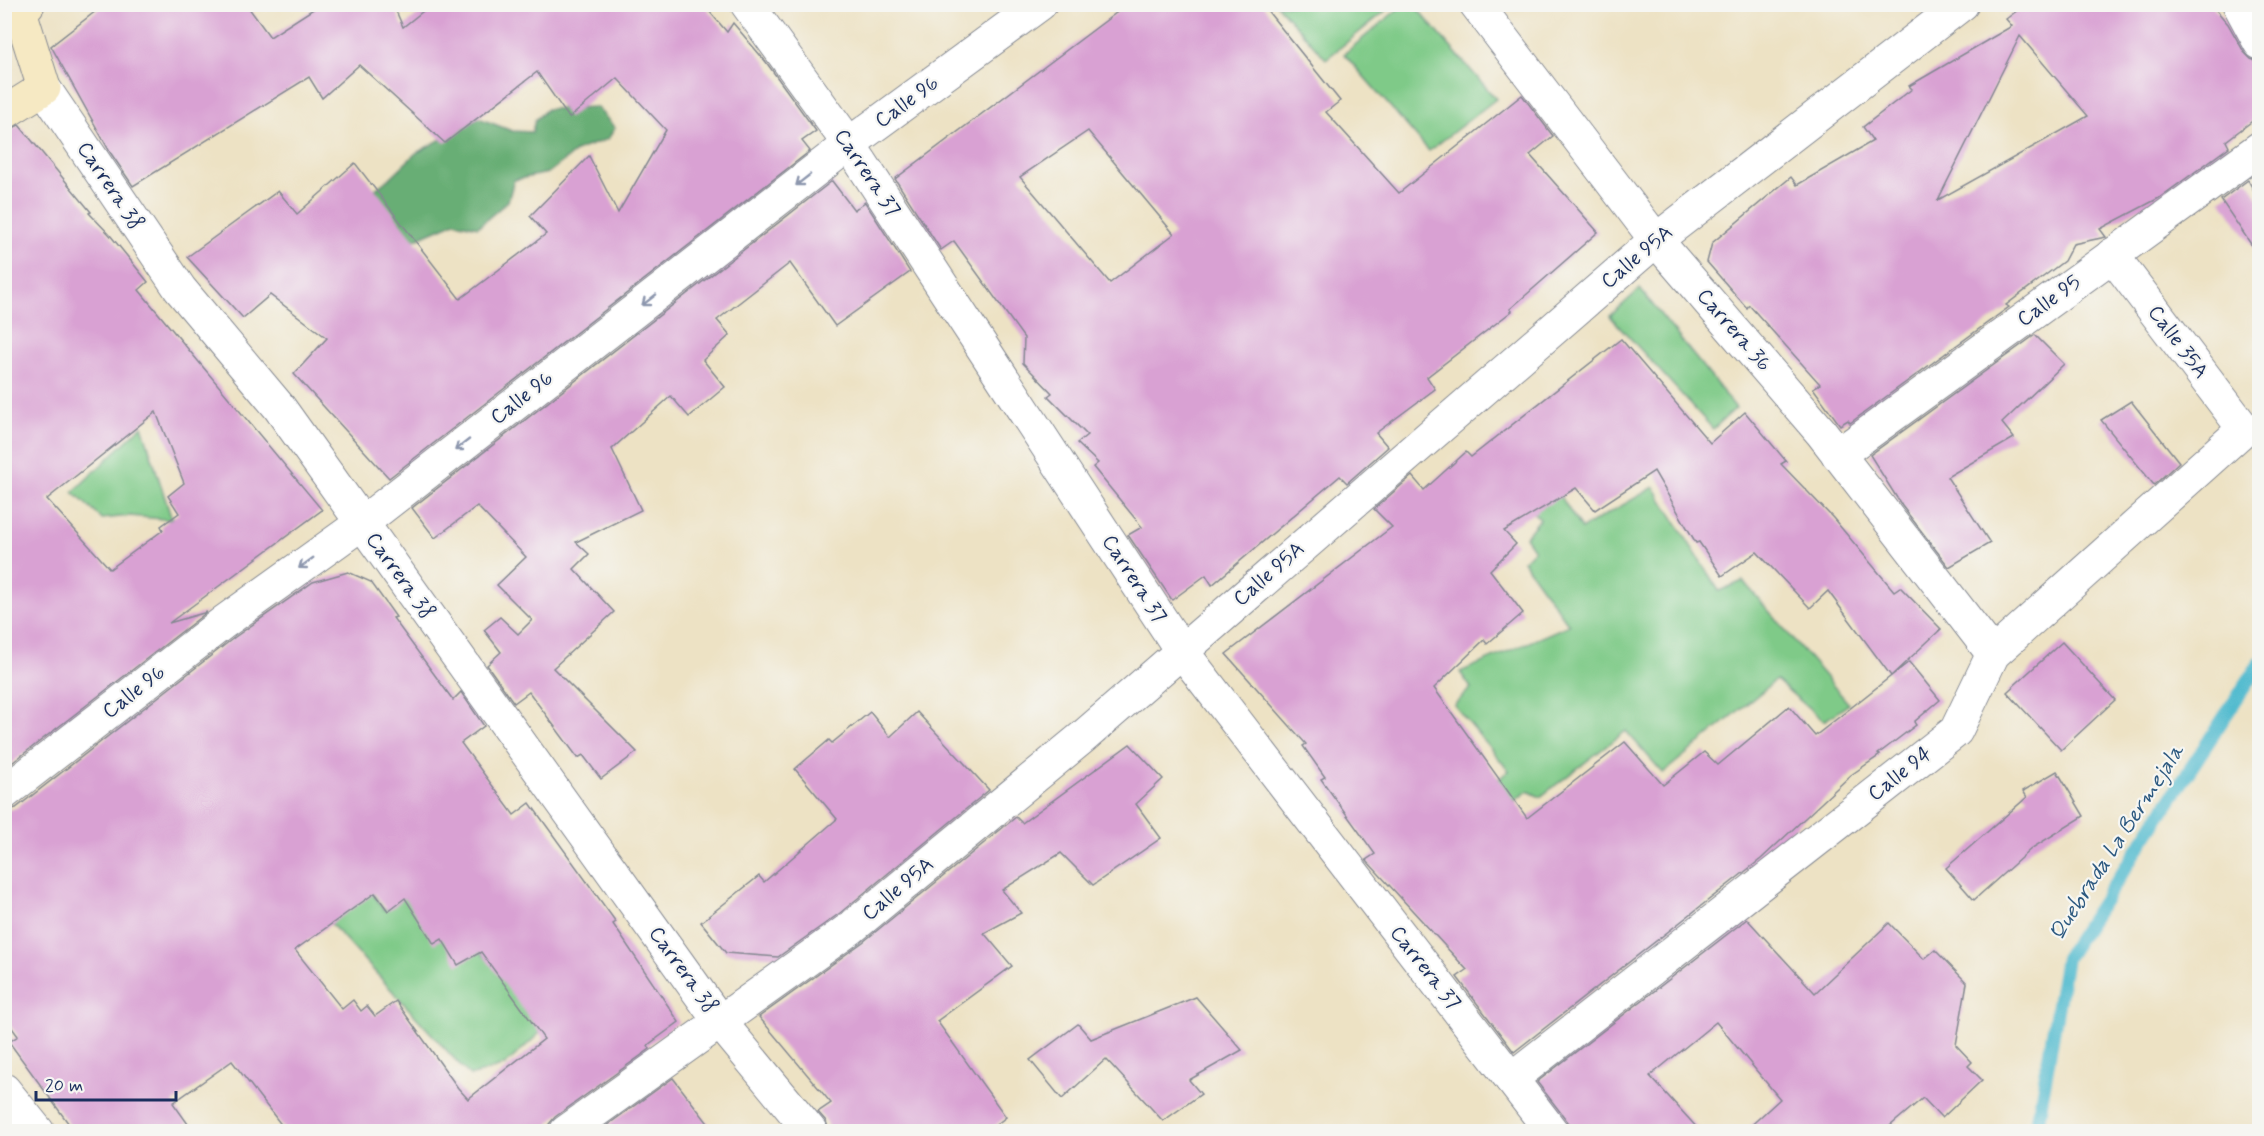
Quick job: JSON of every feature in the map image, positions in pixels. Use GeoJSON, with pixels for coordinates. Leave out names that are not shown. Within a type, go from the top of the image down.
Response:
{"type":"FeatureCollection","features":[{"type":"Feature","properties":{"kind":"street","name":"Carrera 37"},"geometry":{"type":"LineString","coordinates":[[747,4],[849,144],[1181,650],[1552,1131]]}},
{"type":"Feature","properties":{"kind":"street","name":"Calle 96"},"geometry":{"type":"LineString","coordinates":[[4,793],[224,622],[362,523],[849,144],[1040,4]]}},
{"type":"Feature","properties":{"kind":"street","name":"Carrera 36"},"geometry":{"type":"LineString","coordinates":[[1476,4],[1656,240],[1838,454],[1993,654]]}},
{"type":"Feature","properties":{"kind":"street","name":"Calle 95A"},"geometry":{"type":"LineString","coordinates":[[566,1131],[851,928],[1083,736],[1656,240],[1962,4]]}},
{"type":"Feature","properties":{"kind":"street"},"geometry":{"type":"LineString","coordinates":[[2239,4],[2259,43]]}},
{"type":"Feature","properties":{"kind":"street","name":"Carrera 38"},"geometry":{"type":"LineString","coordinates":[[22,7],[44,88],[180,290],[279,407],[720,1022],[811,1131]]}},
{"type":"Feature","properties":{"kind":"street"},"geometry":{"type":"LineString","coordinates":[[4,113],[44,88]]}},
{"type":"Feature","properties":{"kind":"street","name":"Calle 95"},"geometry":{"type":"LineString","coordinates":[[1838,454],[2259,148]]}},
{"type":"Feature","properties":{"kind":"street","name":"Calle 35A"},"geometry":{"type":"LineString","coordinates":[[2112,255],[2244,429]]}},
{"type":"Feature","properties":{"kind":"street","name":"Calle 94"},"geometry":{"type":"LineString","coordinates":[[1511,1079],[1956,731],[1993,654],[2244,429]]}},
{"type":"Feature","properties":{"kind":"street"},"geometry":{"type":"LineString","coordinates":[[4,1090],[38,1131]]}},
{"type":"Feature","properties":{"kind":"green space"},"geometry":{"type":"Polygon","coordinates":[[[1277,5],[1393,5],[1326,59],[1277,5]]]}},
{"type":"Feature","properties":{"kind":"green space"},"geometry":{"type":"Polygon","coordinates":[[[1403,5],[1414,5],[1496,99],[1429,151],[1344,54],[1403,5]]]}},
{"type":"Feature","properties":{"kind":"green space"},"geometry":{"type":"Polygon","coordinates":[[[597,107],[615,128],[608,139],[578,150],[548,173],[514,180],[508,201],[478,227],[455,222],[370,259],[369,194],[416,153],[479,118],[512,131],[532,132],[535,120],[547,109],[597,107]]]}},
{"type":"Feature","properties":{"kind":"green space"},"geometry":{"type":"Polygon","coordinates":[[[1640,289],[1736,408],[1713,429],[1610,316],[1640,289]]]}},
{"type":"Feature","properties":{"kind":"green space"},"geometry":{"type":"Polygon","coordinates":[[[142,426],[172,520],[130,516],[102,519],[73,492],[142,426]]]}},
{"type":"Feature","properties":{"kind":"green space"},"geometry":{"type":"Polygon","coordinates":[[[1518,427],[1581,529],[1654,487],[1719,591],[1743,581],[1849,704],[1824,721],[1776,680],[1663,773],[1626,731],[1540,797],[1528,791],[1456,845],[1442,822],[1509,771],[1454,705],[1471,688],[1460,672],[1569,625],[1523,561],[1534,550],[1525,537],[1540,519],[1478,458],[1518,427]]]}},
{"type":"Feature","properties":{"kind":"green space"},"geometry":{"type":"Polygon","coordinates":[[[367,885],[384,910],[410,890],[479,951],[507,980],[542,1031],[505,1065],[470,1076],[313,904],[367,885]]]}},
{"type":"Feature","properties":{"kind":"building"},"geometry":{"type":"Polygon","coordinates":[[[105,4],[246,4],[270,37],[321,4],[393,4],[403,27],[432,4],[703,4],[727,32],[733,23],[766,62],[816,131],[802,141],[810,151],[389,478],[294,374],[327,338],[270,295],[243,318],[187,257],[278,191],[297,214],[355,163],[460,299],[546,234],[530,216],[589,156],[618,213],[666,130],[617,78],[569,118],[537,72],[445,143],[359,65],[322,98],[309,77],[133,186],[110,152],[51,46],[105,4]]]}},
{"type":"Feature","properties":{"kind":"building"},"geometry":{"type":"Polygon","coordinates":[[[1128,4],[1262,4],[1340,101],[1326,112],[1399,193],[1522,95],[1553,136],[1530,155],[1598,232],[1510,309],[1512,311],[1427,377],[1435,389],[1376,433],[1388,447],[1347,483],[1340,476],[1212,585],[1206,575],[1172,600],[1128,535],[1142,527],[1093,467],[1098,463],[1077,443],[1087,435],[1048,396],[1052,393],[1023,363],[1024,338],[954,241],[941,250],[895,179],[1128,4]],[[1088,131],[1020,177],[1110,283],[1174,234],[1088,131]]]}},
{"type":"Feature","properties":{"kind":"building"},"geometry":{"type":"Polygon","coordinates":[[[2026,4],[2211,4],[2228,24],[2244,52],[2251,59],[2259,62],[2259,116],[2226,141],[2229,147],[2159,198],[2100,229],[2106,237],[2073,244],[2064,261],[2006,305],[2009,307],[1850,423],[1848,420],[1840,425],[1813,388],[1820,384],[1749,305],[1747,308],[1707,262],[1712,243],[1791,177],[1797,185],[1873,141],[1863,127],[1912,89],[1909,86],[2012,26],[2006,19],[2026,4]],[[2020,36],[1938,200],[2088,116],[2020,36]]]}},
{"type":"Feature","properties":{"kind":"building"},"geometry":{"type":"Polygon","coordinates":[[[19,125],[148,282],[139,290],[322,510],[169,623],[207,612],[4,769],[4,132],[19,125]],[[156,412],[47,499],[110,569],[163,530],[161,526],[179,513],[168,496],[184,483],[156,412]]]}},
{"type":"Feature","properties":{"kind":"building"},"geometry":{"type":"Polygon","coordinates":[[[2248,180],[2259,200],[2259,256],[2221,200],[2248,180]]]}},
{"type":"Feature","properties":{"kind":"building"},"geometry":{"type":"Polygon","coordinates":[[[832,181],[854,210],[865,202],[910,272],[835,326],[790,263],[717,320],[730,335],[703,360],[725,387],[689,417],[671,396],[612,449],[641,510],[576,542],[589,554],[574,569],[614,612],[553,668],[637,752],[601,779],[583,755],[578,758],[529,692],[514,703],[487,665],[501,652],[484,630],[500,617],[518,634],[532,620],[497,585],[526,557],[477,506],[435,538],[412,508],[832,181]]]}},
{"type":"Feature","properties":{"kind":"building"},"geometry":{"type":"Polygon","coordinates":[[[2035,335],[2064,364],[2002,423],[2014,438],[1947,477],[1990,543],[1949,567],[1902,506],[1870,455],[2035,335]]]}},
{"type":"Feature","properties":{"kind":"building"},"geometry":{"type":"Polygon","coordinates":[[[1621,339],[1710,443],[1745,412],[1786,461],[1781,464],[1833,518],[1894,591],[1900,587],[1941,629],[1891,676],[1828,591],[1810,608],[1757,552],[1722,576],[1699,542],[1696,543],[1654,471],[1595,510],[1576,488],[1504,531],[1516,544],[1490,570],[1523,613],[1487,644],[1484,640],[1434,688],[1527,818],[1625,742],[1663,785],[1704,752],[1718,765],[1789,706],[1815,736],[1909,662],[1940,700],[1914,722],[1916,725],[1878,754],[1880,755],[1851,775],[1761,859],[1514,1052],[1457,977],[1467,970],[1366,860],[1375,854],[1321,779],[1325,777],[1303,746],[1306,744],[1226,654],[1392,527],[1374,509],[1412,476],[1424,490],[1466,452],[1471,457],[1621,339]]]}},
{"type":"Feature","properties":{"kind":"building"},"geometry":{"type":"Polygon","coordinates":[[[2131,401],[2179,462],[2154,485],[2101,420],[2131,401]]]}},
{"type":"Feature","properties":{"kind":"building"},"geometry":{"type":"Polygon","coordinates":[[[348,572],[371,582],[396,617],[393,618],[453,700],[461,692],[484,726],[461,743],[514,815],[530,803],[616,922],[613,924],[679,1022],[648,1045],[650,1049],[555,1117],[549,1124],[548,1131],[286,1131],[232,1061],[173,1103],[193,1131],[74,1131],[9,1042],[18,1036],[4,1017],[4,811],[16,808],[235,637],[313,582],[348,572]],[[375,893],[295,950],[342,1009],[353,1000],[361,1011],[367,1006],[375,1016],[396,1001],[468,1099],[544,1039],[481,952],[458,965],[442,939],[434,944],[405,898],[388,911],[375,893]]]}},
{"type":"Feature","properties":{"kind":"building"},"geometry":{"type":"Polygon","coordinates":[[[2062,642],[2115,700],[2061,750],[2007,692],[2062,642]]]}},
{"type":"Feature","properties":{"kind":"building"},"geometry":{"type":"Polygon","coordinates":[[[870,712],[890,737],[917,712],[989,790],[840,913],[778,957],[726,953],[701,922],[759,876],[764,882],[837,819],[795,769],[829,740],[832,743],[870,712]]]}},
{"type":"Feature","properties":{"kind":"building"},"geometry":{"type":"Polygon","coordinates":[[[1130,744],[1163,779],[1136,804],[1161,838],[1093,885],[1061,853],[1002,890],[1021,913],[984,933],[1012,966],[937,1021],[1006,1117],[988,1131],[829,1131],[826,1121],[818,1112],[831,1103],[759,1017],[863,942],[1016,817],[1022,823],[1130,744]]]}},
{"type":"Feature","properties":{"kind":"building"},"geometry":{"type":"Polygon","coordinates":[[[2057,771],[2084,816],[2032,848],[1974,900],[1946,868],[2027,797],[2023,791],[2057,771]]]}},
{"type":"Feature","properties":{"kind":"building"},"geometry":{"type":"Polygon","coordinates":[[[1747,919],[1815,993],[1889,923],[1924,959],[1935,950],[1967,983],[1956,1045],[1972,1062],[1968,1066],[1982,1080],[1942,1118],[1923,1098],[1884,1131],[1745,1131],[1780,1099],[1716,1022],[1650,1076],[1700,1131],[1575,1131],[1537,1082],[1747,919]]]}},
{"type":"Feature","properties":{"kind":"building"},"geometry":{"type":"Polygon","coordinates":[[[1196,997],[1242,1050],[1189,1080],[1201,1094],[1163,1121],[1106,1059],[1062,1099],[1030,1060],[1078,1024],[1091,1039],[1196,997]]]}},
{"type":"Feature","properties":{"kind":"building"},"geometry":{"type":"Polygon","coordinates":[[[673,1078],[714,1131],[599,1131],[673,1078]]]}},
{"type":"Feature","properties":{"kind":"waterway","name":"Quebrada La Bermejala"},"geometry":{"type":"LineString","coordinates":[[2036,1132],[2066,958],[2260,663]]}}]}
